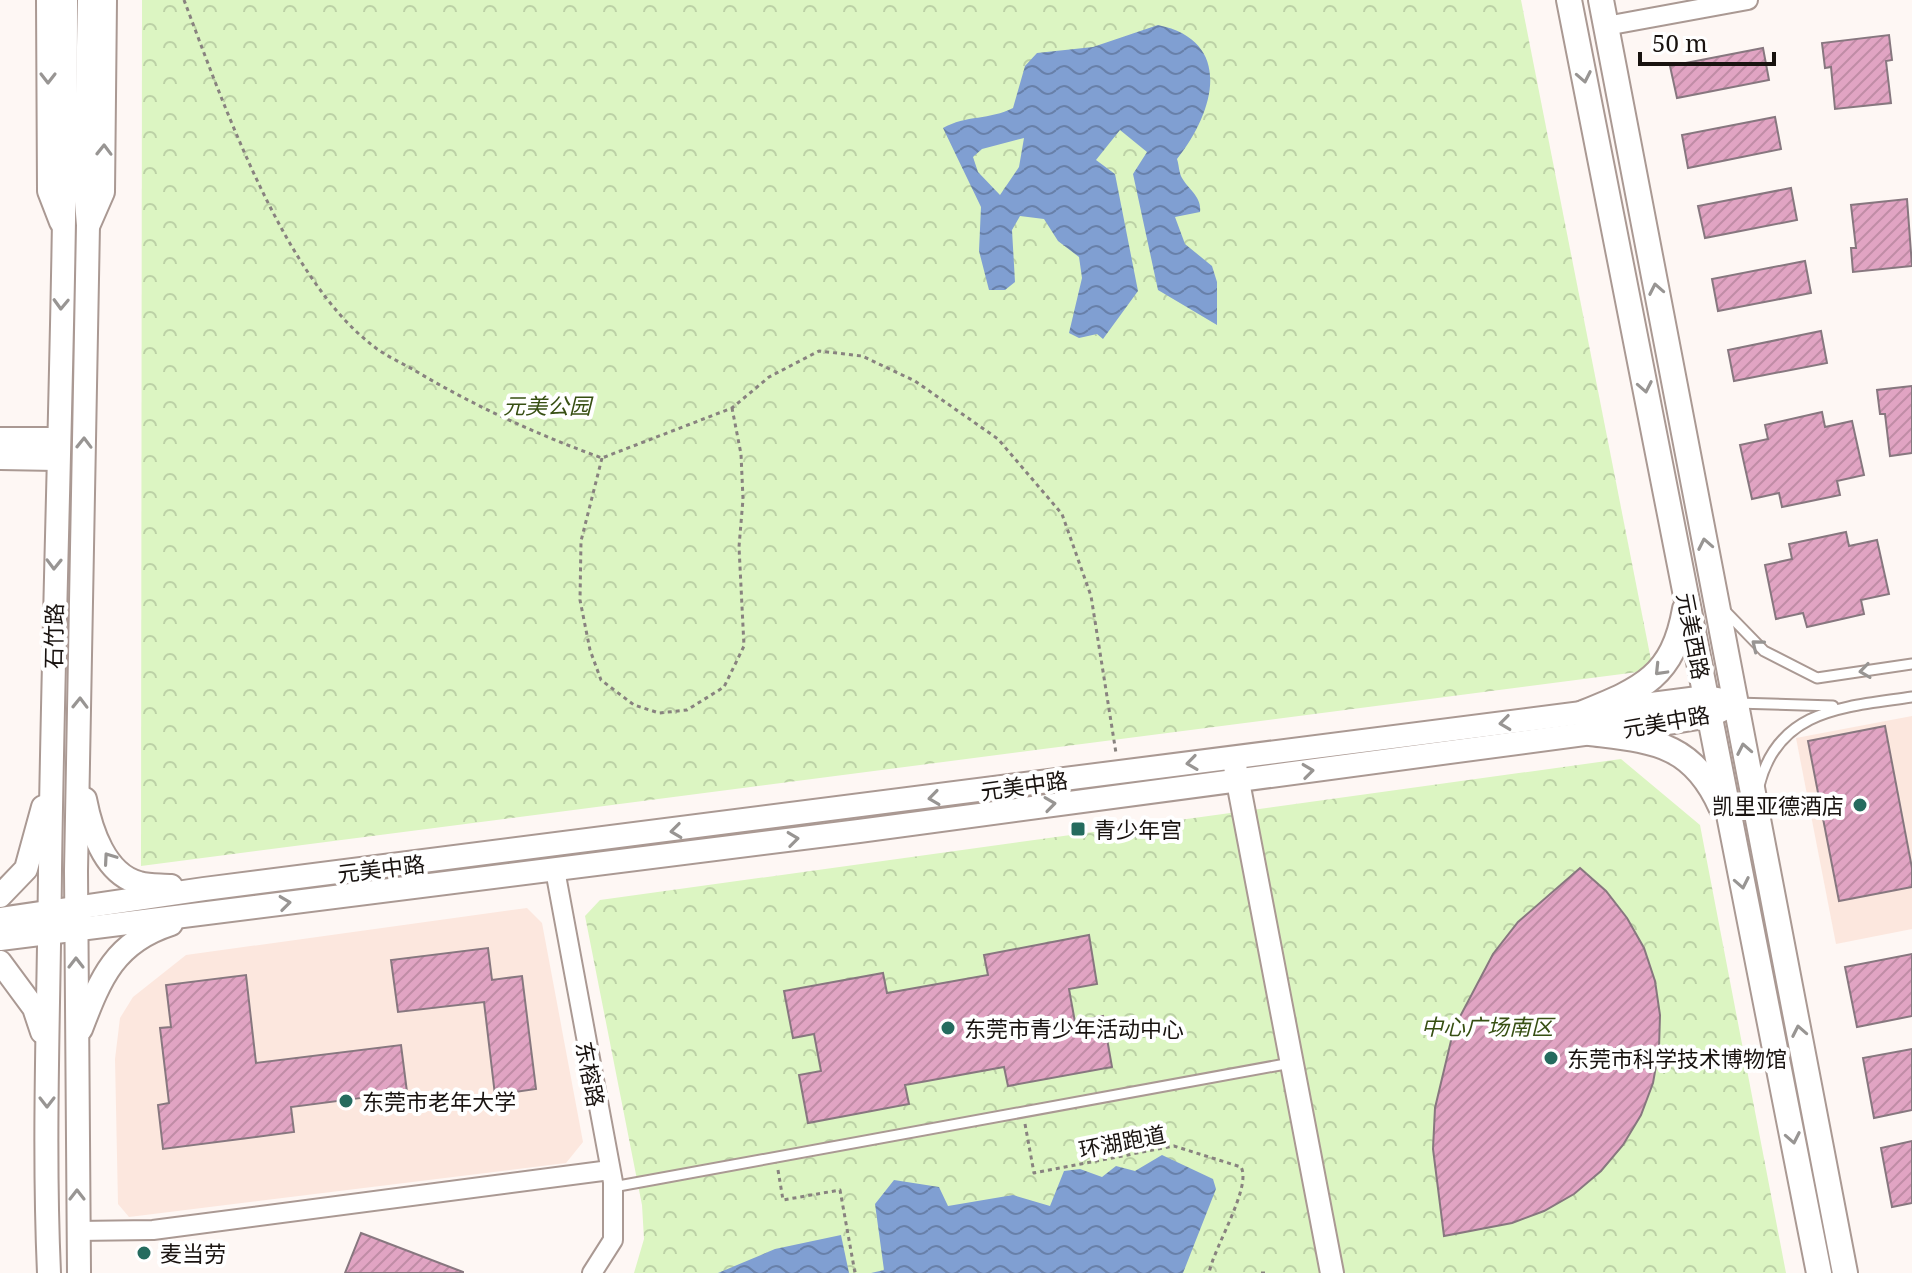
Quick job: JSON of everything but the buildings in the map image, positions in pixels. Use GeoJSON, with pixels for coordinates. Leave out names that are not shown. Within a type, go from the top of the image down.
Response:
{"type":"FeatureCollection","features":[{"type":"Feature","properties":{"kind":"main road","name":"元美西路"},"geometry":{"type":"LineString","coordinates":[[1569,0],[1819,1273]]}},
{"type":"Feature","properties":{"kind":"main road","name":"元美西路"},"geometry":{"type":"LineString","coordinates":[[1601,0],[1845,1273]]}},
{"type":"Feature","properties":{"kind":"main road"},"geometry":{"type":"LineString","coordinates":[[1586,723],[1653,679],[1670,660],[1680,636],[1687,599]]}},
{"type":"Feature","properties":{"kind":"main road"},"geometry":{"type":"LineString","coordinates":[[1586,723],[1673,748],[1715,793],[1732,830]]}},
{"type":"Feature","properties":{"kind":"street"},"geometry":{"type":"LineString","coordinates":[[48,0],[49,191],[63,226]]}},
{"type":"Feature","properties":{"kind":"street","name":"石竹路"},"geometry":{"type":"LineString","coordinates":[[49,1273],[47,1046],[56,449],[66,193],[66,0]]}},
{"type":"Feature","properties":{"kind":"street","name":"石竹路"},"geometry":{"type":"LineString","coordinates":[[79,1273],[76,918],[89,0]]}},
{"type":"Feature","properties":{"kind":"street"},"geometry":{"type":"LineString","coordinates":[[88,225],[103,192],[105,0]]}},
{"type":"Feature","properties":{"kind":"street"},"geometry":{"type":"LineString","coordinates":[[1606,26],[1748,0]]}},
{"type":"Feature","properties":{"kind":"street"},"geometry":{"type":"LineString","coordinates":[[0,439],[56,449]]}},
{"type":"Feature","properties":{"kind":"street"},"geometry":{"type":"LineString","coordinates":[[0,458],[56,449]]}},
{"type":"Feature","properties":{"kind":"street","name":"元美中路"},"geometry":{"type":"LineString","coordinates":[[76,918],[207,913],[555,870],[1235,768],[1736,703]]}},
{"type":"Feature","properties":{"kind":"street"},"geometry":{"type":"LineString","coordinates":[[1235,768],[1332,1273]]}},
{"type":"Feature","properties":{"kind":"street","name":"元美中路"},"geometry":{"type":"LineString","coordinates":[[0,939],[49,922],[204,889],[1119,772],[1235,768]]}},
{"type":"Feature","properties":{"kind":"street"},"geometry":{"type":"LineString","coordinates":[[79,772],[88,818],[109,864],[137,883],[204,889]]}},
{"type":"Feature","properties":{"kind":"street"},"geometry":{"type":"LineString","coordinates":[[0,896],[26,869],[51,775]]}},
{"type":"Feature","properties":{"kind":"street","name":"东榕路"},"geometry":{"type":"LineString","coordinates":[[555,870],[612,1179],[613,1240],[592,1273]]}},
{"type":"Feature","properties":{"kind":"street"},"geometry":{"type":"LineString","coordinates":[[76,1041],[113,959],[135,940],[207,913]]}},
{"type":"Feature","properties":{"kind":"street","name":"元美中路"},"geometry":{"type":"LineString","coordinates":[[0,919],[49,922]]}},
{"type":"Feature","properties":{"kind":"street"},"geometry":{"type":"LineString","coordinates":[[0,962],[34,1008],[47,1046]]}},
{"type":"Feature","properties":{"kind":"street"},"geometry":{"type":"LineString","coordinates":[[77,1231],[153,1230],[612,1179]]}},
{"type":"Feature","properties":{"kind":"lane"},"geometry":{"type":"LineString","coordinates":[[1714,591],[1749,639],[1780,661],[1817,678],[1912,664]]}},
{"type":"Feature","properties":{"kind":"lane"},"geometry":{"type":"LineString","coordinates":[[1736,703],[1844,707],[1912,697]]}},
{"type":"Feature","properties":{"kind":"lane"},"geometry":{"type":"LineString","coordinates":[[1756,809],[1761,776],[1776,748],[1806,721],[1844,707]]}},
{"type":"Feature","properties":{"kind":"lane"},"geometry":{"type":"LineString","coordinates":[[612,1179],[776,1158],[1291,1063]]}},
{"type":"Feature","properties":{"kind":"path"},"geometry":{"type":"LineString","coordinates":[[184,0],[265,198],[320,291],[371,345],[440,386],[534,433],[602,458],[732,408],[769,377],[819,351],[862,356],[915,381],[998,439],[1062,514],[1091,596],[1119,772]]}},
{"type":"Feature","properties":{"kind":"path"},"geometry":{"type":"LineString","coordinates":[[602,458],[581,541],[580,600],[590,650],[601,680],[634,705],[659,713],[687,710],[724,687],[744,646],[739,547],[742,469],[732,408]]}},
{"type":"Feature","properties":{"kind":"path","name":"环湖跑道"},"geometry":{"type":"LineString","coordinates":[[1022,1112],[1034,1173],[1174,1146],[1236,1163],[1246,1179],[1213,1255],[1209,1273]]}},
{"type":"Feature","properties":{"kind":"path"},"geometry":{"type":"LineString","coordinates":[[776,1158],[783,1200],[840,1190],[855,1273]]}},
{"type":"Feature","properties":{"kind":"path"},"geometry":{"type":"LineString","coordinates":[[1261,1273],[1267,1273]]}},
{"type":"Feature","properties":{"kind":"shaded area","name":"凯里亚德酒店"},"geometry":{"type":"Polygon","coordinates":[[[1912,716],[1912,929],[1836,944],[1796,738],[1912,716]]]}},
{"type":"Feature","properties":{"kind":"shaded area","name":"东莞市老年大学"},"geometry":{"type":"Polygon","coordinates":[[[527,908],[542,923],[583,1142],[566,1163],[129,1217],[118,1204],[115,1059],[120,1018],[133,997],[186,955],[527,908]]]}},
{"type":"Feature","properties":{"kind":"green space","name":"元美公园"},"geometry":{"type":"Polygon","coordinates":[[[142,0],[1521,0],[1653,670],[141,866],[142,0]]]}},
{"type":"Feature","properties":{"kind":"green space","name":"中心广场南区"},"geometry":{"type":"Polygon","coordinates":[[[1621,759],[1700,825],[1786,1273],[634,1273],[644,1239],[642,1205],[585,916],[600,900],[1621,759]]]}},
{"type":"Feature","properties":{"kind":"water"},"geometry":{"type":"Polygon","coordinates":[[[1158,25],[1182,33],[1199,46],[1208,62],[1208,101],[1190,141],[1177,159],[1181,176],[1197,198],[1200,212],[1175,217],[1185,244],[1212,266],[1217,282],[1217,325],[1158,290],[1133,174],[1147,152],[1120,130],[1096,160],[1115,174],[1138,291],[1103,339],[1097,334],[1079,338],[1069,333],[1082,278],[1079,257],[1058,241],[1044,219],[1020,216],[1012,230],[1015,282],[1005,290],[989,290],[979,251],[981,207],[943,128],[1013,108],[1025,66],[1037,53],[1093,47],[1158,25]],[[1024,138],[982,149],[973,157],[978,172],[1000,195],[1019,167],[1024,138]]]}},
{"type":"Feature","properties":{"kind":"water"},"geometry":{"type":"Polygon","coordinates":[[[1162,1155],[1213,1179],[1216,1189],[1183,1273],[871,1273],[884,1270],[875,1204],[894,1180],[939,1187],[948,1206],[1013,1195],[1050,1206],[1064,1171],[1080,1169],[1102,1177],[1116,1166],[1135,1171],[1162,1155]]]}},
{"type":"Feature","properties":{"kind":"water"},"geometry":{"type":"Polygon","coordinates":[[[841,1235],[849,1273],[718,1273],[775,1249],[841,1235]]]}},
{"type":"Feature","properties":{"kind":"place","name":"凯里亚德酒店"},"geometry":{"type":"Point","coordinates":[1860,805]}},
{"type":"Feature","properties":{"kind":"place","name":"青少年宫"},"geometry":{"type":"Point","coordinates":[1078,829]}},
{"type":"Feature","properties":{"kind":"place","name":"东莞市青少年活动中心"},"geometry":{"type":"Point","coordinates":[948,1028]}},
{"type":"Feature","properties":{"kind":"place","name":"东莞市科学技术博物馆"},"geometry":{"type":"Point","coordinates":[1551,1058]}},
{"type":"Feature","properties":{"kind":"place","name":"东莞市老年大学"},"geometry":{"type":"Point","coordinates":[346,1101]}},
{"type":"Feature","properties":{"kind":"place","name":"麦当劳"},"geometry":{"type":"Point","coordinates":[144,1253]}}]}
